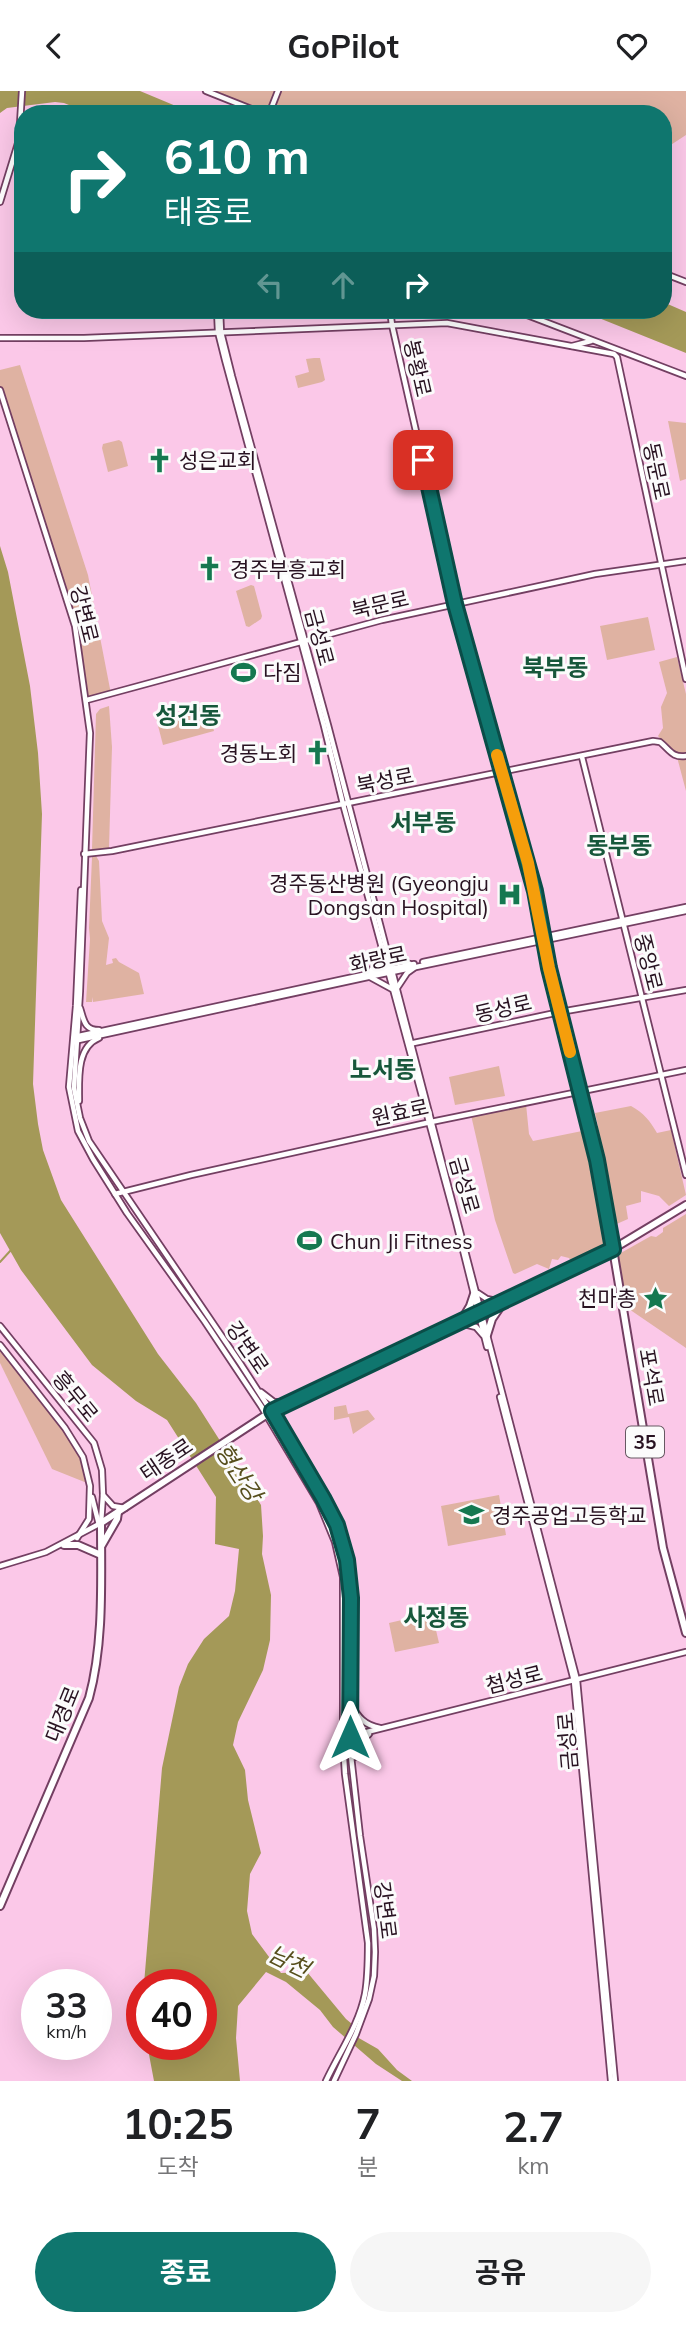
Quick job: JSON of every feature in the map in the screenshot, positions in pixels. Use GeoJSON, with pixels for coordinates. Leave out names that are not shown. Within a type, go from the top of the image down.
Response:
{"type":"FeatureCollection","features":[{"type":"Feature","properties":{"kind":"main road","name":"태종로"},"geometry":{"type":"LineString","coordinates":[[100,1525],[266,1414],[613,1249],[686,1205]]}},
{"type":"Feature","properties":{"kind":"main road","name":"포석로"},"geometry":{"type":"LineString","coordinates":[[613,1249],[661,1536],[686,1633]]}},
{"type":"Feature","properties":{"kind":"main road"},"geometry":{"type":"LineString","coordinates":[[460,1323],[476,1293]]}},
{"type":"Feature","properties":{"kind":"main road"},"geometry":{"type":"LineString","coordinates":[[486,1336],[492,1319],[503,1303]]}},
{"type":"Feature","properties":{"kind":"main road"},"geometry":{"type":"LineString","coordinates":[[101,1547],[121,1510]]}},
{"type":"Feature","properties":{"kind":"main road","name":"대경로"},"geometry":{"type":"LineString","coordinates":[[0,1906],[89,1698],[96,1674],[100,1525]]}},
{"type":"Feature","properties":{"kind":"main road"},"geometry":{"type":"LineString","coordinates":[[64,1545],[78,1545],[101,1555]]}},
{"type":"Feature","properties":{"kind":"street"},"geometry":{"type":"LineString","coordinates":[[206,91],[241,105]]}},
{"type":"Feature","properties":{"kind":"street"},"geometry":{"type":"LineString","coordinates":[[0,202],[14,157]]}},
{"type":"Feature","properties":{"kind":"street","name":"금성로"},"geometry":{"type":"LineString","coordinates":[[219,319],[220,332],[303,640]]}},
{"type":"Feature","properties":{"kind":"street","name":"봉황로"},"geometry":{"type":"LineString","coordinates":[[391,319],[455,604],[528,863],[560,1011],[599,1169],[613,1249]]}},
{"type":"Feature","properties":{"kind":"street"},"geometry":{"type":"LineString","coordinates":[[537,319],[686,376]]}},
{"type":"Feature","properties":{"kind":"street"},"geometry":{"type":"LineString","coordinates":[[2,340],[447,323],[614,354],[618,366]]}},
{"type":"Feature","properties":{"kind":"street"},"geometry":{"type":"LineString","coordinates":[[551,341],[566,341],[568,334],[562,329]]}},
{"type":"Feature","properties":{"kind":"street","name":"금성로"},"geometry":{"type":"LineString","coordinates":[[220,332],[476,1293],[576,1680],[613,2081]]}},
{"type":"Feature","properties":{"kind":"street"},"geometry":{"type":"LineString","coordinates":[[572,346],[593,341]]}},
{"type":"Feature","properties":{"kind":"street","name":"동문로"},"geometry":{"type":"LineString","coordinates":[[621,352],[618,366],[686,678]]}},
{"type":"Feature","properties":{"kind":"street","name":"강변로"},"geometry":{"type":"LineString","coordinates":[[0,390],[75,626],[87,700],[90,733],[80,1007],[69,1087],[82,1140],[115,1194],[266,1414],[334,1527],[348,1568],[351,1598],[350,1737],[360,1836],[374,1929],[374,1976],[367,1997]]}},
{"type":"Feature","properties":{"kind":"street"},"geometry":{"type":"LineString","coordinates":[[0,404],[7,414]]}},
{"type":"Feature","properties":{"kind":"street","name":"북문로"},"geometry":{"type":"LineString","coordinates":[[87,700],[303,640],[455,604],[614,570],[686,561]]}},
{"type":"Feature","properties":{"kind":"street","name":"북성로"},"geometry":{"type":"LineString","coordinates":[[84,854],[112,851],[657,741],[672,755],[686,756]]}},
{"type":"Feature","properties":{"kind":"street","name":"중앙로"},"geometry":{"type":"LineString","coordinates":[[582,757],[686,1175]]}},
{"type":"Feature","properties":{"kind":"street","name":"금성로"},"geometry":{"type":"LineString","coordinates":[[345,804],[372,894],[385,951]]}},
{"type":"Feature","properties":{"kind":"street","name":"강변로"},"geometry":{"type":"LineString","coordinates":[[84,854],[75,1039],[74,1088],[79,1108],[77,1118],[89,1142],[121,1191],[256,1387],[266,1414]]}},
{"type":"Feature","properties":{"kind":"street","name":"화랑로"},"geometry":{"type":"LineString","coordinates":[[75,1039],[686,909]]}},
{"type":"Feature","properties":{"kind":"street"},"geometry":{"type":"LineString","coordinates":[[385,951],[398,960],[416,965],[395,989],[369,975],[385,951]]}},
{"type":"Feature","properties":{"kind":"street","name":"동성로"},"geometry":{"type":"LineString","coordinates":[[408,1044],[560,1011],[686,990]]}},
{"type":"Feature","properties":{"kind":"street"},"geometry":{"type":"LineString","coordinates":[[80,1007],[83,1021],[88,1027],[110,1031]]}},
{"type":"Feature","properties":{"kind":"street"},"geometry":{"type":"LineString","coordinates":[[79,1108],[79,1075],[83,1053],[90,1042],[110,1031]]}},
{"type":"Feature","properties":{"kind":"street","name":"원효로"},"geometry":{"type":"LineString","coordinates":[[115,1194],[430,1122],[686,1070]]}},
{"type":"Feature","properties":{"kind":"street"},"geometry":{"type":"LineString","coordinates":[[476,1293],[503,1303]]}},
{"type":"Feature","properties":{"kind":"street"},"geometry":{"type":"LineString","coordinates":[[460,1323],[476,1327],[486,1336]]}},
{"type":"Feature","properties":{"kind":"street","name":"흥무로"},"geometry":{"type":"LineString","coordinates":[[0,1326],[94,1443],[102,1470],[100,1525]]}},
{"type":"Feature","properties":{"kind":"street","name":"흥무로"},"geometry":{"type":"LineString","coordinates":[[0,1346],[80,1449],[100,1525]]}},
{"type":"Feature","properties":{"kind":"street"},"geometry":{"type":"LineString","coordinates":[[256,1387],[274,1402],[291,1402]]}},
{"type":"Feature","properties":{"kind":"street","name":"흥무로"},"geometry":{"type":"LineString","coordinates":[[77,1538],[89,1518],[90,1486]]}},
{"type":"Feature","properties":{"kind":"street"},"geometry":{"type":"LineString","coordinates":[[103,1496],[121,1510]]}},
{"type":"Feature","properties":{"kind":"street","name":"태종로"},"geometry":{"type":"LineString","coordinates":[[0,1566],[64,1545],[100,1525]]}},
{"type":"Feature","properties":{"kind":"street","name":"강변로"},"geometry":{"type":"LineString","coordinates":[[334,1527],[344,1577],[343,1738],[349,1809],[368,1943],[367,1997]]}},
{"type":"Feature","properties":{"kind":"street"},"geometry":{"type":"LineString","coordinates":[[344,1598],[351,1598]]}},
{"type":"Feature","properties":{"kind":"street","name":"첨성로"},"geometry":{"type":"LineString","coordinates":[[343,1738],[686,1651]]}},
{"type":"Feature","properties":{"kind":"street"},"geometry":{"type":"LineString","coordinates":[[350,1702],[357,1716],[370,1726],[384,1728]]}},
{"type":"Feature","properties":{"kind":"street"},"geometry":{"type":"LineString","coordinates":[[352,1764],[355,1747],[373,1731]]}},
{"type":"Feature","properties":{"kind":"street"},"geometry":{"type":"LineString","coordinates":[[326,2081],[367,1997]]}},
{"type":"Feature","properties":{"kind":"street"},"geometry":{"type":"LineString","coordinates":[[334,2081],[367,1997]]}},
{"type":"Feature","properties":{"kind":"shaded area"},"geometry":{"type":"Polygon","coordinates":[[[213,91],[686,91],[686,135],[672,144],[672,105],[248,105],[213,91]]]}},
{"type":"Feature","properties":{"kind":"shaded area"},"geometry":{"type":"Polygon","coordinates":[[[320,358],[325,380],[298,388],[295,376],[309,372],[306,359],[320,358]]]}},
{"type":"Feature","properties":{"kind":"shaded area"},"geometry":{"type":"Polygon","coordinates":[[[20,365],[88,575],[111,694],[87,700],[75,626],[0,390],[0,370],[20,365]]]}},
{"type":"Feature","properties":{"kind":"shaded area"},"geometry":{"type":"Polygon","coordinates":[[[668,421],[686,423],[686,479],[680,481],[668,421]]]}},
{"type":"Feature","properties":{"kind":"shaded area"},"geometry":{"type":"Polygon","coordinates":[[[119,440],[122,442],[128,466],[108,472],[103,444],[119,440]]]}},
{"type":"Feature","properties":{"kind":"shaded area"},"geometry":{"type":"Polygon","coordinates":[[[254,586],[262,616],[249,627],[246,626],[236,591],[254,586]]]}},
{"type":"Feature","properties":{"kind":"shaded area"},"geometry":{"type":"Polygon","coordinates":[[[648,617],[655,650],[607,660],[600,626],[648,617]]]}},
{"type":"Feature","properties":{"kind":"shaded area"},"geometry":{"type":"Polygon","coordinates":[[[677,657],[686,694],[686,791],[677,757],[658,736],[663,728],[661,707],[667,693],[659,662],[677,657]]]}},
{"type":"Feature","properties":{"kind":"shaded area"},"geometry":{"type":"Polygon","coordinates":[[[207,705],[214,731],[163,745],[156,718],[207,705]]]}},
{"type":"Feature","properties":{"kind":"shaded area"},"geometry":{"type":"Polygon","coordinates":[[[109,706],[112,747],[109,848],[94,850],[96,714],[100,709],[109,706]]]}},
{"type":"Feature","properties":{"kind":"shaded area"},"geometry":{"type":"Polygon","coordinates":[[[96,856],[99,861],[102,921],[109,938],[106,965],[113,963],[112,959],[116,958],[139,973],[144,994],[93,1002],[93,997],[92,1002],[86,1002],[92,857],[96,856]]]}},
{"type":"Feature","properties":{"kind":"shaded area"},"geometry":{"type":"Polygon","coordinates":[[[499,1066],[505,1096],[455,1105],[449,1077],[499,1066]]]}},
{"type":"Feature","properties":{"kind":"shaded area"},"geometry":{"type":"Polygon","coordinates":[[[526,1104],[529,1134],[533,1141],[587,1130],[609,1243],[572,1262],[561,1256],[558,1260],[552,1259],[549,1269],[537,1264],[515,1274],[495,1220],[471,1115],[526,1104]]]}},
{"type":"Feature","properties":{"kind":"shaded area"},"geometry":{"type":"Polygon","coordinates":[[[631,1106],[640,1111],[657,1133],[671,1130],[686,1195],[669,1206],[659,1196],[641,1191],[641,1202],[626,1206],[628,1219],[612,1226],[594,1128],[598,1126],[595,1113],[631,1106]]]}},
{"type":"Feature","properties":{"kind":"shaded area"},"geometry":{"type":"Polygon","coordinates":[[[686,1214],[686,1348],[626,1307],[618,1259],[619,1254],[651,1236],[656,1237],[663,1232],[663,1228],[686,1214]]]}},
{"type":"Feature","properties":{"kind":"shaded area"},"geometry":{"type":"Polygon","coordinates":[[[0,1350],[78,1450],[87,1483],[52,1469],[0,1363],[0,1350]]]}},
{"type":"Feature","properties":{"kind":"shaded area"},"geometry":{"type":"Polygon","coordinates":[[[346,1405],[348,1414],[368,1410],[375,1419],[353,1434],[349,1417],[334,1420],[334,1407],[346,1405]]]}},
{"type":"Feature","properties":{"kind":"shaded area"},"geometry":{"type":"Polygon","coordinates":[[[499,1495],[506,1535],[448,1546],[441,1506],[499,1495]]]}},
{"type":"Feature","properties":{"kind":"shaded area"},"geometry":{"type":"Polygon","coordinates":[[[432,1613],[439,1643],[395,1652],[389,1623],[432,1613]]]}},
{"type":"Feature","properties":{"kind":"water"},"geometry":{"type":"Polygon","coordinates":[[[0,91],[140,91],[173,105],[69,105],[55,102],[14,105],[0,113],[0,91]]]}},
{"type":"Feature","properties":{"kind":"water"},"geometry":{"type":"Polygon","coordinates":[[[672,306],[686,312],[686,353],[601,319],[672,319],[672,306]]]}},
{"type":"Feature","properties":{"kind":"water","name":"형산강"},"geometry":{"type":"Polygon","coordinates":[[[0,546],[8,572],[30,686],[38,753],[42,814],[33,1084],[43,1150],[61,1200],[158,1354],[196,1403],[261,1505],[262,1554],[271,1595],[270,1640],[263,1670],[238,1722],[233,1745],[245,1770],[248,1800],[261,1853],[250,1874],[247,1911],[252,1934],[281,1973],[307,1972],[346,2019],[358,2029],[357,2037],[378,2049],[397,2070],[412,2081],[402,2081],[376,2064],[333,2027],[320,2010],[286,1982],[266,1972],[238,2006],[236,2038],[240,2081],[154,2081],[150,2060],[217,2060],[217,1969],[145,1969],[162,1768],[179,1687],[188,1664],[204,1639],[229,1616],[235,1591],[239,1549],[215,1544],[216,1497],[167,1420],[136,1401],[92,1365],[21,1270],[0,1233],[0,546]]]}},
{"type":"Feature","properties":{"kind":"waterway"},"geometry":{"type":"LineString","coordinates":[[0,1262],[11,1250]]}},
{"type":"Feature","properties":{"kind":"slow traffic"},"geometry":{"type":"LineString","coordinates":[[497,755],[535,891],[549,968],[570,1052]]}},
{"type":"Feature","properties":{"kind":"place","name":"성은교회"},"geometry":{"type":"Point","coordinates":[159,460]}},
{"type":"Feature","properties":{"kind":"place","name":"경주부흥교회"},"geometry":{"type":"Point","coordinates":[210,569]}},
{"type":"Feature","properties":{"kind":"place","name":"다짐"},"geometry":{"type":"Point","coordinates":[243,672]}},
{"type":"Feature","properties":{"kind":"place","name":"경동노회"},"geometry":{"type":"Point","coordinates":[317,753]}},
{"type":"Feature","properties":{"kind":"place","name":"경주동산병원 (Gyeongju Dongsan Hospital)"},"geometry":{"type":"Point","coordinates":[509,895]}},
{"type":"Feature","properties":{"kind":"place","name":"Chun Ji Fitness"},"geometry":{"type":"Point","coordinates":[310,1241]}},
{"type":"Feature","properties":{"kind":"place","name":"천마총"},"geometry":{"type":"Point","coordinates":[656,1298]}},
{"type":"Feature","properties":{"kind":"place","name":"경주공업고등학교"},"geometry":{"type":"Point","coordinates":[472,1515]}},
{"type":"Feature","properties":{"kind":"district","name":"북부동"},"geometry":{"type":"Point","coordinates":[555,667]}},
{"type":"Feature","properties":{"kind":"district","name":"성건동"},"geometry":{"type":"Point","coordinates":[188,715]}},
{"type":"Feature","properties":{"kind":"district","name":"서부동"},"geometry":{"type":"Point","coordinates":[423,822]}},
{"type":"Feature","properties":{"kind":"district","name":"동부동"},"geometry":{"type":"Point","coordinates":[619,845]}},
{"type":"Feature","properties":{"kind":"district","name":"노서동"},"geometry":{"type":"Point","coordinates":[383,1069]}},
{"type":"Feature","properties":{"kind":"district","name":"사정동"},"geometry":{"type":"Point","coordinates":[436,1617]}},
{"type":"Feature","properties":{"kind":"route"},"geometry":{"type":"LineString","coordinates":[[350,1737],[351,1598],[347,1560],[337,1525],[272,1411],[613,1249],[597,1160],[549,968],[535,891],[455,604],[423,460]]}},
{"type":"Feature","properties":{"kind":"water label","name":"남천"},"geometry":{"type":"Point","coordinates":[289,1961]}}]}
